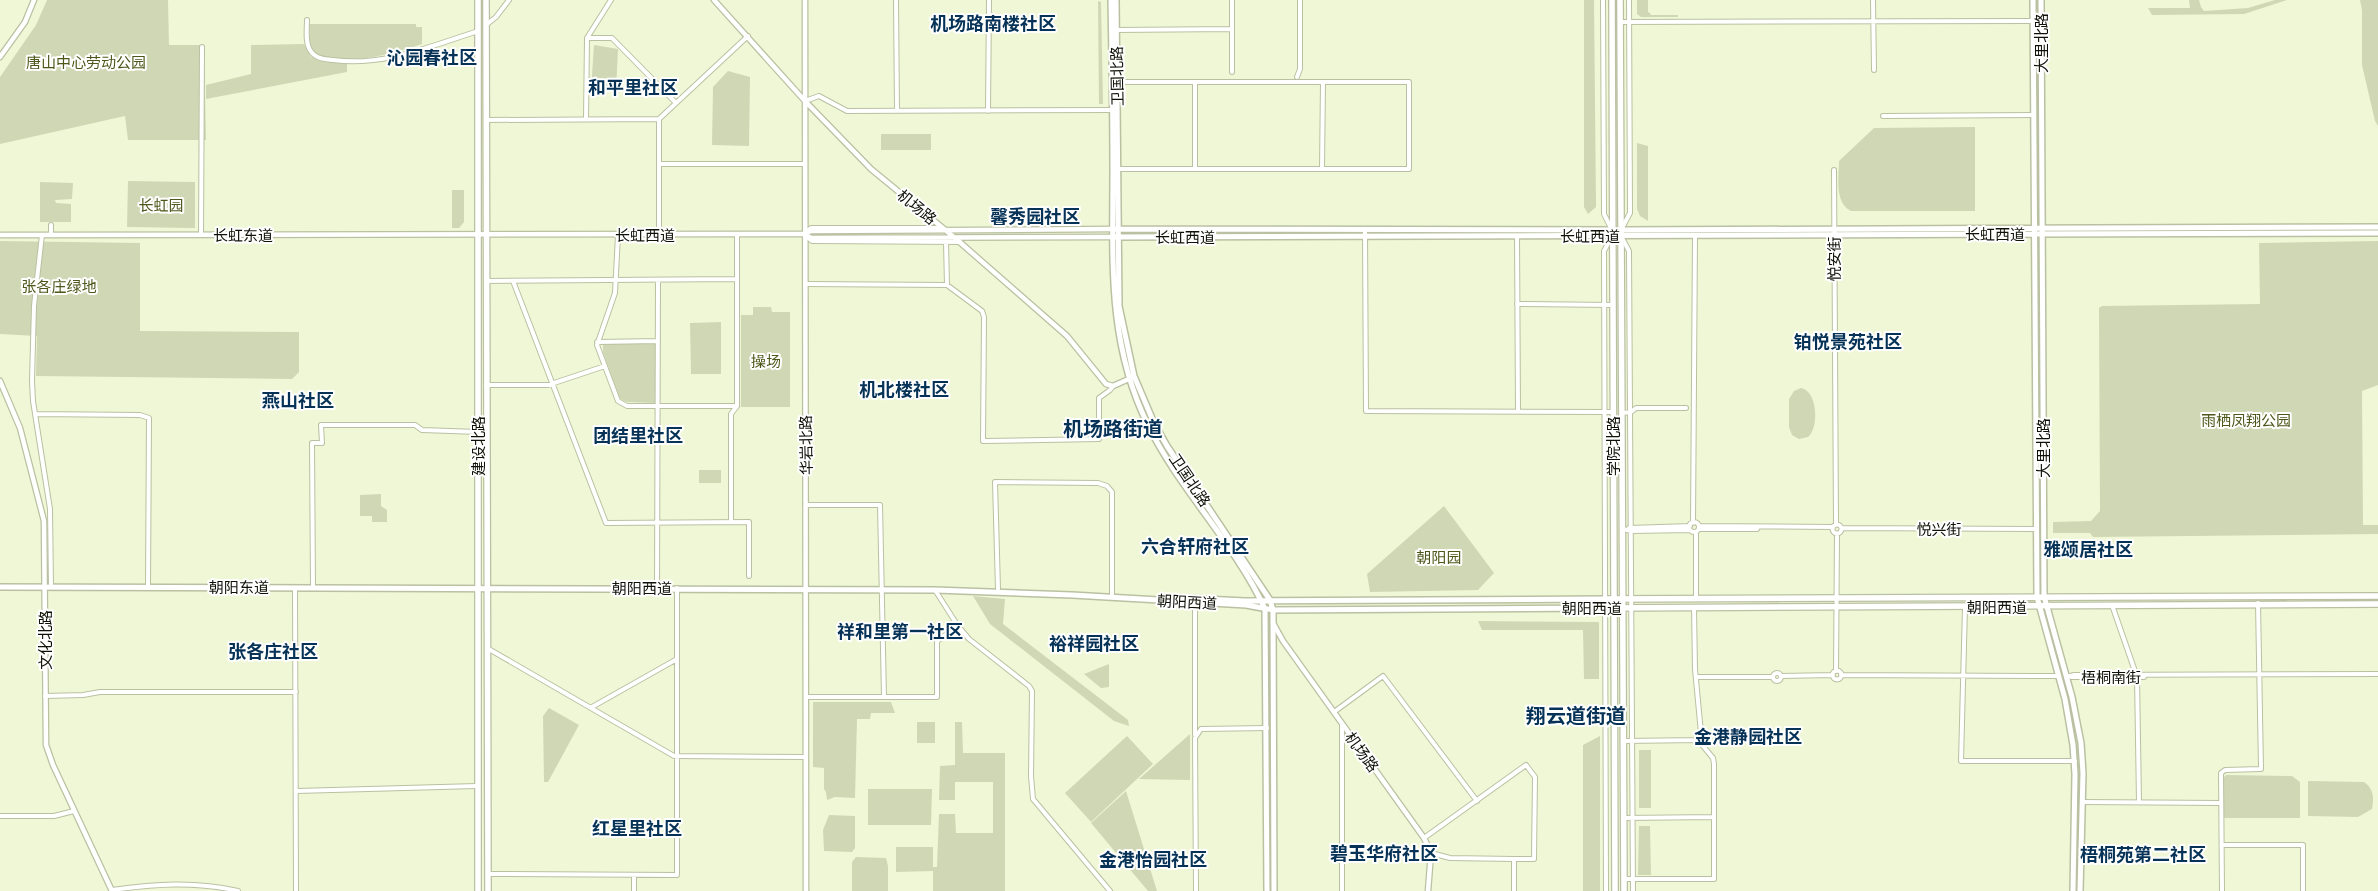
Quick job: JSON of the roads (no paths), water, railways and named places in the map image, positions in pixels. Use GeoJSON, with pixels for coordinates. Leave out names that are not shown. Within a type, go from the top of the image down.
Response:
{"type":"FeatureCollection","features":[{"type":"Feature","properties":{"kind":"main road","name":"建设北路"},"geometry":{"type":"LineString","coordinates":[[478,0],[478,891]]}},
{"type":"Feature","properties":{"kind":"main road","name":"建设北路"},"geometry":{"type":"LineString","coordinates":[[486,0],[488,891]]}},
{"type":"Feature","properties":{"kind":"main road","name":"卫国北路"},"geometry":{"type":"LineString","coordinates":[[1111,0],[1116,230],[1114,305],[1121,352],[1129,380],[1147,425],[1160,448],[1262,601],[1265,609],[1267,891]]}},
{"type":"Feature","properties":{"kind":"main road","name":"卫国北路"},"geometry":{"type":"LineString","coordinates":[[1116,0],[1119,169],[1116,230]]}},
{"type":"Feature","properties":{"kind":"main road","name":"学院北路"},"geometry":{"type":"LineString","coordinates":[[1612,0],[1615,891]]}},
{"type":"Feature","properties":{"kind":"main road","name":"学院北路"},"geometry":{"type":"LineString","coordinates":[[1620,0],[1624,891]]}},
{"type":"Feature","properties":{"kind":"main road","name":"大里北路"},"geometry":{"type":"LineString","coordinates":[[2033,0],[2034,116],[2038,227]]}},
{"type":"Feature","properties":{"kind":"main road","name":"大里北路"},"geometry":{"type":"LineString","coordinates":[[2041,0],[2037,596],[2069,718],[2075,761],[2073,891]]}},
{"type":"Feature","properties":{"kind":"main road"},"geometry":{"type":"LineString","coordinates":[[1612,55],[1620,55]]}},
{"type":"Feature","properties":{"kind":"main road","name":"长虹西道"},"geometry":{"type":"LineString","coordinates":[[1621,233],[1695,236],[2038,227],[2378,227]]}},
{"type":"Feature","properties":{"kind":"main road","name":"长虹西道"},"geometry":{"type":"LineString","coordinates":[[1116,230],[1366,230],[1612,233],[2378,233]]}},
{"type":"Feature","properties":{"kind":"main road","name":"长虹西道"},"geometry":{"type":"LineString","coordinates":[[1116,237],[1517,236],[1612,233]]}},
{"type":"Feature","properties":{"kind":"main road","name":"大里北路"},"geometry":{"type":"LineString","coordinates":[[2038,234],[2044,596],[2066,677],[2081,744],[2080,891]]}},
{"type":"Feature","properties":{"kind":"main road","name":"卫国北路"},"geometry":{"type":"LineString","coordinates":[[1116,237],[1119,306],[1134,376],[1154,423],[1167,446],[1270,600],[1273,610],[1271,619],[1274,891]]}},
{"type":"Feature","properties":{"kind":"main road"},"geometry":{"type":"LineString","coordinates":[[1613,412],[1622,412]]}},
{"type":"Feature","properties":{"kind":"main road","name":"朝阳西道"},"geometry":{"type":"LineString","coordinates":[[477,588],[806,588],[813,586],[998,589],[1262,601],[2037,596],[2378,596]]}},
{"type":"Feature","properties":{"kind":"main road","name":"朝阳东道"},"geometry":{"type":"LineString","coordinates":[[0,587],[477,588]]}},
{"type":"Feature","properties":{"kind":"main road","name":"朝阳西道"},"geometry":{"type":"LineString","coordinates":[[882,588],[1195,602],[1246,605],[1273,610],[1965,607],[2258,603],[2378,604]]}},
{"type":"Feature","properties":{"kind":"main road"},"geometry":{"type":"LineString","coordinates":[[2258,596],[2258,603]]}},
{"type":"Feature","properties":{"kind":"main road"},"geometry":{"type":"LineString","coordinates":[[1614,818],[1624,818]]}},
{"type":"Feature","properties":{"kind":"street"},"geometry":{"type":"LineString","coordinates":[[0,57],[25,22],[34,0]]}},
{"type":"Feature","properties":{"kind":"street"},"geometry":{"type":"LineString","coordinates":[[486,25],[496,18],[509,0]]}},
{"type":"Feature","properties":{"kind":"street"},"geometry":{"type":"LineString","coordinates":[[586,119],[586,38],[611,0]]}},
{"type":"Feature","properties":{"kind":"street","name":"机场路"},"geometry":{"type":"LineString","coordinates":[[714,0],[805,101],[880,178],[960,242],[1067,336],[1106,384],[1113,386]]}},
{"type":"Feature","properties":{"kind":"street","name":"华岩北路"},"geometry":{"type":"LineString","coordinates":[[805,0],[806,891]]}},
{"type":"Feature","properties":{"kind":"street"},"geometry":{"type":"LineString","coordinates":[[896,0],[897,111]]}},
{"type":"Feature","properties":{"kind":"street"},"geometry":{"type":"LineString","coordinates":[[988,0],[988,111]]}},
{"type":"Feature","properties":{"kind":"street"},"geometry":{"type":"LineString","coordinates":[[1232,0],[1232,72]]}},
{"type":"Feature","properties":{"kind":"street"},"geometry":{"type":"LineString","coordinates":[[1297,77],[1300,70],[1300,0]]}},
{"type":"Feature","properties":{"kind":"street"},"geometry":{"type":"LineString","coordinates":[[1603,0],[1604,214],[1612,233],[1604,251],[1606,891]]}},
{"type":"Feature","properties":{"kind":"street"},"geometry":{"type":"LineString","coordinates":[[1629,0],[1630,213],[1621,233],[1629,251],[1633,891]]}},
{"type":"Feature","properties":{"kind":"street"},"geometry":{"type":"LineString","coordinates":[[1873,0],[1874,70]]}},
{"type":"Feature","properties":{"kind":"street"},"geometry":{"type":"LineString","coordinates":[[307,20],[307,42],[312,53],[319,58],[350,63],[388,59],[478,31]]}},
{"type":"Feature","properties":{"kind":"street"},"geometry":{"type":"LineString","coordinates":[[1621,22],[2033,21]]}},
{"type":"Feature","properties":{"kind":"street"},"geometry":{"type":"LineString","coordinates":[[1116,30],[1232,29]]}},
{"type":"Feature","properties":{"kind":"street"},"geometry":{"type":"LineString","coordinates":[[487,120],[659,119],[748,36]]}},
{"type":"Feature","properties":{"kind":"street"},"geometry":{"type":"LineString","coordinates":[[586,38],[612,38],[676,103]]}},
{"type":"Feature","properties":{"kind":"street"},"geometry":{"type":"LineString","coordinates":[[201,235],[202,47]]}},
{"type":"Feature","properties":{"kind":"street"},"geometry":{"type":"LineString","coordinates":[[1604,55],[1612,55]]}},
{"type":"Feature","properties":{"kind":"street"},"geometry":{"type":"LineString","coordinates":[[1620,55],[1630,55]]}},
{"type":"Feature","properties":{"kind":"street"},"geometry":{"type":"LineString","coordinates":[[1118,82],[1409,82],[1409,169],[1119,169]]}},
{"type":"Feature","properties":{"kind":"street"},"geometry":{"type":"LineString","coordinates":[[1195,82],[1195,169]]}},
{"type":"Feature","properties":{"kind":"street"},"geometry":{"type":"LineString","coordinates":[[1322,169],[1323,82]]}},
{"type":"Feature","properties":{"kind":"street"},"geometry":{"type":"LineString","coordinates":[[805,101],[819,96],[847,111],[1113,110]]}},
{"type":"Feature","properties":{"kind":"street"},"geometry":{"type":"LineString","coordinates":[[1883,116],[2034,116]]}},
{"type":"Feature","properties":{"kind":"street"},"geometry":{"type":"LineString","coordinates":[[659,119],[659,234]]}},
{"type":"Feature","properties":{"kind":"street"},"geometry":{"type":"LineString","coordinates":[[1621,141],[1630,145]]}},
{"type":"Feature","properties":{"kind":"street"},"geometry":{"type":"LineString","coordinates":[[659,164],[804,164]]}},
{"type":"Feature","properties":{"kind":"street","name":"悦安街"},"geometry":{"type":"LineString","coordinates":[[1834,170],[1835,526]]}},
{"type":"Feature","properties":{"kind":"street"},"geometry":{"type":"LineString","coordinates":[[51,225],[51,235]]}},
{"type":"Feature","properties":{"kind":"street","name":"长虹西道"},"geometry":{"type":"LineString","coordinates":[[486,235],[804,234],[811,231],[944,229],[1116,230]]}},
{"type":"Feature","properties":{"kind":"street"},"geometry":{"type":"LineString","coordinates":[[1366,230],[1366,411],[1613,412]]}},
{"type":"Feature","properties":{"kind":"street"},"geometry":{"type":"LineString","coordinates":[[731,522],[731,414],[737,406],[737,234]]}},
{"type":"Feature","properties":{"kind":"street"},"geometry":{"type":"LineString","coordinates":[[804,234],[812,241],[960,242]]}},
{"type":"Feature","properties":{"kind":"street","name":"长虹西道"},"geometry":{"type":"LineString","coordinates":[[804,234],[812,238],[1116,237]]}},
{"type":"Feature","properties":{"kind":"street","name":"长虹东道"},"geometry":{"type":"LineString","coordinates":[[0,235],[486,235]]}},
{"type":"Feature","properties":{"kind":"street"},"geometry":{"type":"LineString","coordinates":[[42,235],[34,306],[32,381],[35,414],[50,509],[48,587]]}},
{"type":"Feature","properties":{"kind":"street"},"geometry":{"type":"LineString","coordinates":[[618,235],[615,293],[597,342],[604,366],[620,403],[627,406],[737,406]]}},
{"type":"Feature","properties":{"kind":"street"},"geometry":{"type":"LineString","coordinates":[[1517,236],[1518,411]]}},
{"type":"Feature","properties":{"kind":"street"},"geometry":{"type":"LineString","coordinates":[[1695,236],[1693,469],[1695,598]]}},
{"type":"Feature","properties":{"kind":"street"},"geometry":{"type":"LineString","coordinates":[[946,242],[947,284]]}},
{"type":"Feature","properties":{"kind":"street"},"geometry":{"type":"LineString","coordinates":[[486,281],[737,279]]}},
{"type":"Feature","properties":{"kind":"street"},"geometry":{"type":"LineString","coordinates":[[657,588],[658,280]]}},
{"type":"Feature","properties":{"kind":"street"},"geometry":{"type":"LineString","coordinates":[[513,281],[606,523],[749,522],[749,576]]}},
{"type":"Feature","properties":{"kind":"street"},"geometry":{"type":"LineString","coordinates":[[804,284],[947,284],[982,311],[984,316],[983,441],[1099,439],[1099,398],[1113,386],[1134,376]]}},
{"type":"Feature","properties":{"kind":"street"},"geometry":{"type":"LineString","coordinates":[[1518,304],[1613,305]]}},
{"type":"Feature","properties":{"kind":"street"},"geometry":{"type":"LineString","coordinates":[[597,342],[658,341]]}},
{"type":"Feature","properties":{"kind":"street"},"geometry":{"type":"LineString","coordinates":[[486,385],[553,384],[604,366]]}},
{"type":"Feature","properties":{"kind":"street","name":"文化北路"},"geometry":{"type":"LineString","coordinates":[[0,381],[20,428],[44,522],[48,587],[45,696],[45,735],[48,751],[112,890]]}},
{"type":"Feature","properties":{"kind":"street"},"geometry":{"type":"LineString","coordinates":[[1622,412],[1631,412],[1636,408],[1686,408],[1694,401]]}},
{"type":"Feature","properties":{"kind":"street"},"geometry":{"type":"LineString","coordinates":[[1686,408],[1694,415]]}},
{"type":"Feature","properties":{"kind":"street"},"geometry":{"type":"LineString","coordinates":[[35,414],[140,415],[149,418],[148,587]]}},
{"type":"Feature","properties":{"kind":"street"},"geometry":{"type":"LineString","coordinates":[[313,588],[312,443],[322,443],[321,425],[415,425],[422,430],[478,432]]}},
{"type":"Feature","properties":{"kind":"street"},"geometry":{"type":"LineString","coordinates":[[998,589],[994,482],[1098,483],[1108,486],[1112,492],[1112,594]]}},
{"type":"Feature","properties":{"kind":"street"},"geometry":{"type":"LineString","coordinates":[[806,505],[880,505],[884,697]]}},
{"type":"Feature","properties":{"kind":"street"},"geometry":{"type":"LineString","coordinates":[[1832,676],[1836,671],[1837,598],[1835,526]]}},
{"type":"Feature","properties":{"kind":"street"},"geometry":{"type":"LineString","coordinates":[[1623,529],[1835,526],[1842,528],[1836,534]]}},
{"type":"Feature","properties":{"kind":"street","name":"悦兴街"},"geometry":{"type":"LineString","coordinates":[[1842,528],[2037,529]]}},
{"type":"Feature","properties":{"kind":"street"},"geometry":{"type":"LineString","coordinates":[[296,588],[296,891]]}},
{"type":"Feature","properties":{"kind":"street"},"geometry":{"type":"LineString","coordinates":[[488,874],[677,875],[676,588]]}},
{"type":"Feature","properties":{"kind":"street"},"geometry":{"type":"LineString","coordinates":[[935,590],[958,626],[969,639],[1029,686],[1032,691],[1031,776],[1033,799],[1110,891]]}},
{"type":"Feature","properties":{"kind":"street"},"geometry":{"type":"LineString","coordinates":[[1195,602],[1196,891]]}},
{"type":"Feature","properties":{"kind":"street"},"geometry":{"type":"LineString","coordinates":[[2222,891],[2221,773],[2225,770],[2261,769],[2258,603]]}},
{"type":"Feature","properties":{"kind":"street"},"geometry":{"type":"LineString","coordinates":[[2112,605],[2137,676],[2139,802]]}},
{"type":"Feature","properties":{"kind":"street"},"geometry":{"type":"LineString","coordinates":[[1965,607],[1961,761],[2075,761]]}},
{"type":"Feature","properties":{"kind":"street"},"geometry":{"type":"LineString","coordinates":[[1694,608],[1696,677],[1701,733],[1698,740]]}},
{"type":"Feature","properties":{"kind":"street","name":"机场路"},"geometry":{"type":"LineString","coordinates":[[1271,619],[1283,641],[1424,838],[1431,853],[1428,891]]}},
{"type":"Feature","properties":{"kind":"street"},"geometry":{"type":"LineString","coordinates":[[806,697],[937,697],[937,641],[958,626]]}},
{"type":"Feature","properties":{"kind":"street"},"geometry":{"type":"LineString","coordinates":[[487,647],[677,757],[806,757]]}},
{"type":"Feature","properties":{"kind":"street"},"geometry":{"type":"LineString","coordinates":[[592,707],[677,659]]}},
{"type":"Feature","properties":{"kind":"street"},"geometry":{"type":"LineString","coordinates":[[1836,671],[1841,675],[2059,676]]}},
{"type":"Feature","properties":{"kind":"street"},"geometry":{"type":"LineString","coordinates":[[1696,677],[1772,677],[1777,672],[1781,676],[1832,676],[1837,680],[1841,675]]}},
{"type":"Feature","properties":{"kind":"street","name":"梧桐南街"},"geometry":{"type":"LineString","coordinates":[[2066,677],[2378,675]]}},
{"type":"Feature","properties":{"kind":"street"},"geometry":{"type":"LineString","coordinates":[[1334,712],[1383,676],[1476,801]]}},
{"type":"Feature","properties":{"kind":"street"},"geometry":{"type":"LineString","coordinates":[[45,696],[83,695],[100,692],[296,692]]}},
{"type":"Feature","properties":{"kind":"street"},"geometry":{"type":"LineString","coordinates":[[1342,724],[1342,891]]}},
{"type":"Feature","properties":{"kind":"street"},"geometry":{"type":"LineString","coordinates":[[1195,738],[1200,729],[1267,728]]}},
{"type":"Feature","properties":{"kind":"street"},"geometry":{"type":"LineString","coordinates":[[1624,741],[1698,740]]}},
{"type":"Feature","properties":{"kind":"street"},"geometry":{"type":"LineString","coordinates":[[1624,879],[1714,879],[1713,758],[1698,740]]}},
{"type":"Feature","properties":{"kind":"street"},"geometry":{"type":"LineString","coordinates":[[1424,838],[1526,765],[1534,775],[1534,859],[1450,858],[1431,853]]}},
{"type":"Feature","properties":{"kind":"street"},"geometry":{"type":"LineString","coordinates":[[296,791],[477,786]]}},
{"type":"Feature","properties":{"kind":"street"},"geometry":{"type":"LineString","coordinates":[[2082,802],[2221,803]]}},
{"type":"Feature","properties":{"kind":"street"},"geometry":{"type":"LineString","coordinates":[[0,816],[54,816],[74,811]]}},
{"type":"Feature","properties":{"kind":"street"},"geometry":{"type":"LineString","coordinates":[[1624,818],[1714,817]]}},
{"type":"Feature","properties":{"kind":"street"},"geometry":{"type":"LineString","coordinates":[[1606,819],[1614,818]]}},
{"type":"Feature","properties":{"kind":"street"},"geometry":{"type":"LineString","coordinates":[[2222,845],[2303,845],[2303,891]]}},
{"type":"Feature","properties":{"kind":"street"},"geometry":{"type":"LineString","coordinates":[[1514,859],[1514,891]]}},
{"type":"Feature","properties":{"kind":"street"},"geometry":{"type":"LineString","coordinates":[[634,875],[634,891]]}},
{"type":"Feature","properties":{"kind":"street"},"geometry":{"type":"LineString","coordinates":[[112,890],[151,884],[211,884],[238,891]]}},
{"type":"Feature","properties":{"kind":"district","name":"机场路南楼社区"},"geometry":{"type":"Point","coordinates":[993,23]}},
{"type":"Feature","properties":{"kind":"district","name":"沁园春社区"},"geometry":{"type":"Point","coordinates":[432,57]}},
{"type":"Feature","properties":{"kind":"district","name":"和平里社区"},"geometry":{"type":"Point","coordinates":[633,87]}},
{"type":"Feature","properties":{"kind":"district","name":"馨秀园社区"},"geometry":{"type":"Point","coordinates":[1035,216]}},
{"type":"Feature","properties":{"kind":"district","name":"铂悦景苑社区"},"geometry":{"type":"Point","coordinates":[1848,341]}},
{"type":"Feature","properties":{"kind":"district","name":"机北楼社区"},"geometry":{"type":"Point","coordinates":[904,389]}},
{"type":"Feature","properties":{"kind":"district","name":"燕山社区"},"geometry":{"type":"Point","coordinates":[298,400]}},
{"type":"Feature","properties":{"kind":"district","name":"机场路街道"},"geometry":{"type":"Point","coordinates":[1113,428]}},
{"type":"Feature","properties":{"kind":"district","name":"团结里社区"},"geometry":{"type":"Point","coordinates":[638,435]}},
{"type":"Feature","properties":{"kind":"district","name":"六合轩府社区"},"geometry":{"type":"Point","coordinates":[1195,546]}},
{"type":"Feature","properties":{"kind":"district","name":"雅颂居社区"},"geometry":{"type":"Point","coordinates":[2088,549]}},
{"type":"Feature","properties":{"kind":"district","name":"祥和里第一社区"},"geometry":{"type":"Point","coordinates":[900,631]}},
{"type":"Feature","properties":{"kind":"district","name":"裕祥园社区"},"geometry":{"type":"Point","coordinates":[1094,643]}},
{"type":"Feature","properties":{"kind":"district","name":"张各庄社区"},"geometry":{"type":"Point","coordinates":[273,651]}},
{"type":"Feature","properties":{"kind":"district","name":"翔云道街道"},"geometry":{"type":"Point","coordinates":[1576,715]}},
{"type":"Feature","properties":{"kind":"district","name":"金港静园社区"},"geometry":{"type":"Point","coordinates":[1748,736]}},
{"type":"Feature","properties":{"kind":"district","name":"红星里社区"},"geometry":{"type":"Point","coordinates":[637,828]}},
{"type":"Feature","properties":{"kind":"district","name":"碧玉华府社区"},"geometry":{"type":"Point","coordinates":[1384,853]}},
{"type":"Feature","properties":{"kind":"district","name":"梧桐苑第二社区"},"geometry":{"type":"Point","coordinates":[2143,854]}},
{"type":"Feature","properties":{"kind":"district","name":"金港怡园社区"},"geometry":{"type":"Point","coordinates":[1153,859]}},
{"type":"Feature","properties":{"kind":"park label","name":"唐山中心劳动公园"},"geometry":{"type":"Point","coordinates":[86,62]}},
{"type":"Feature","properties":{"kind":"park label","name":"长虹园"},"geometry":{"type":"Point","coordinates":[161,205]}},
{"type":"Feature","properties":{"kind":"park label","name":"张各庄绿地"},"geometry":{"type":"Point","coordinates":[59,286]}},
{"type":"Feature","properties":{"kind":"park label","name":"操场"},"geometry":{"type":"Point","coordinates":[766,361]}},
{"type":"Feature","properties":{"kind":"park label","name":"雨栖凤翔公园"},"geometry":{"type":"Point","coordinates":[2246,420]}},
{"type":"Feature","properties":{"kind":"park label","name":"朝阳园"},"geometry":{"type":"Point","coordinates":[1439,557]}}]}
